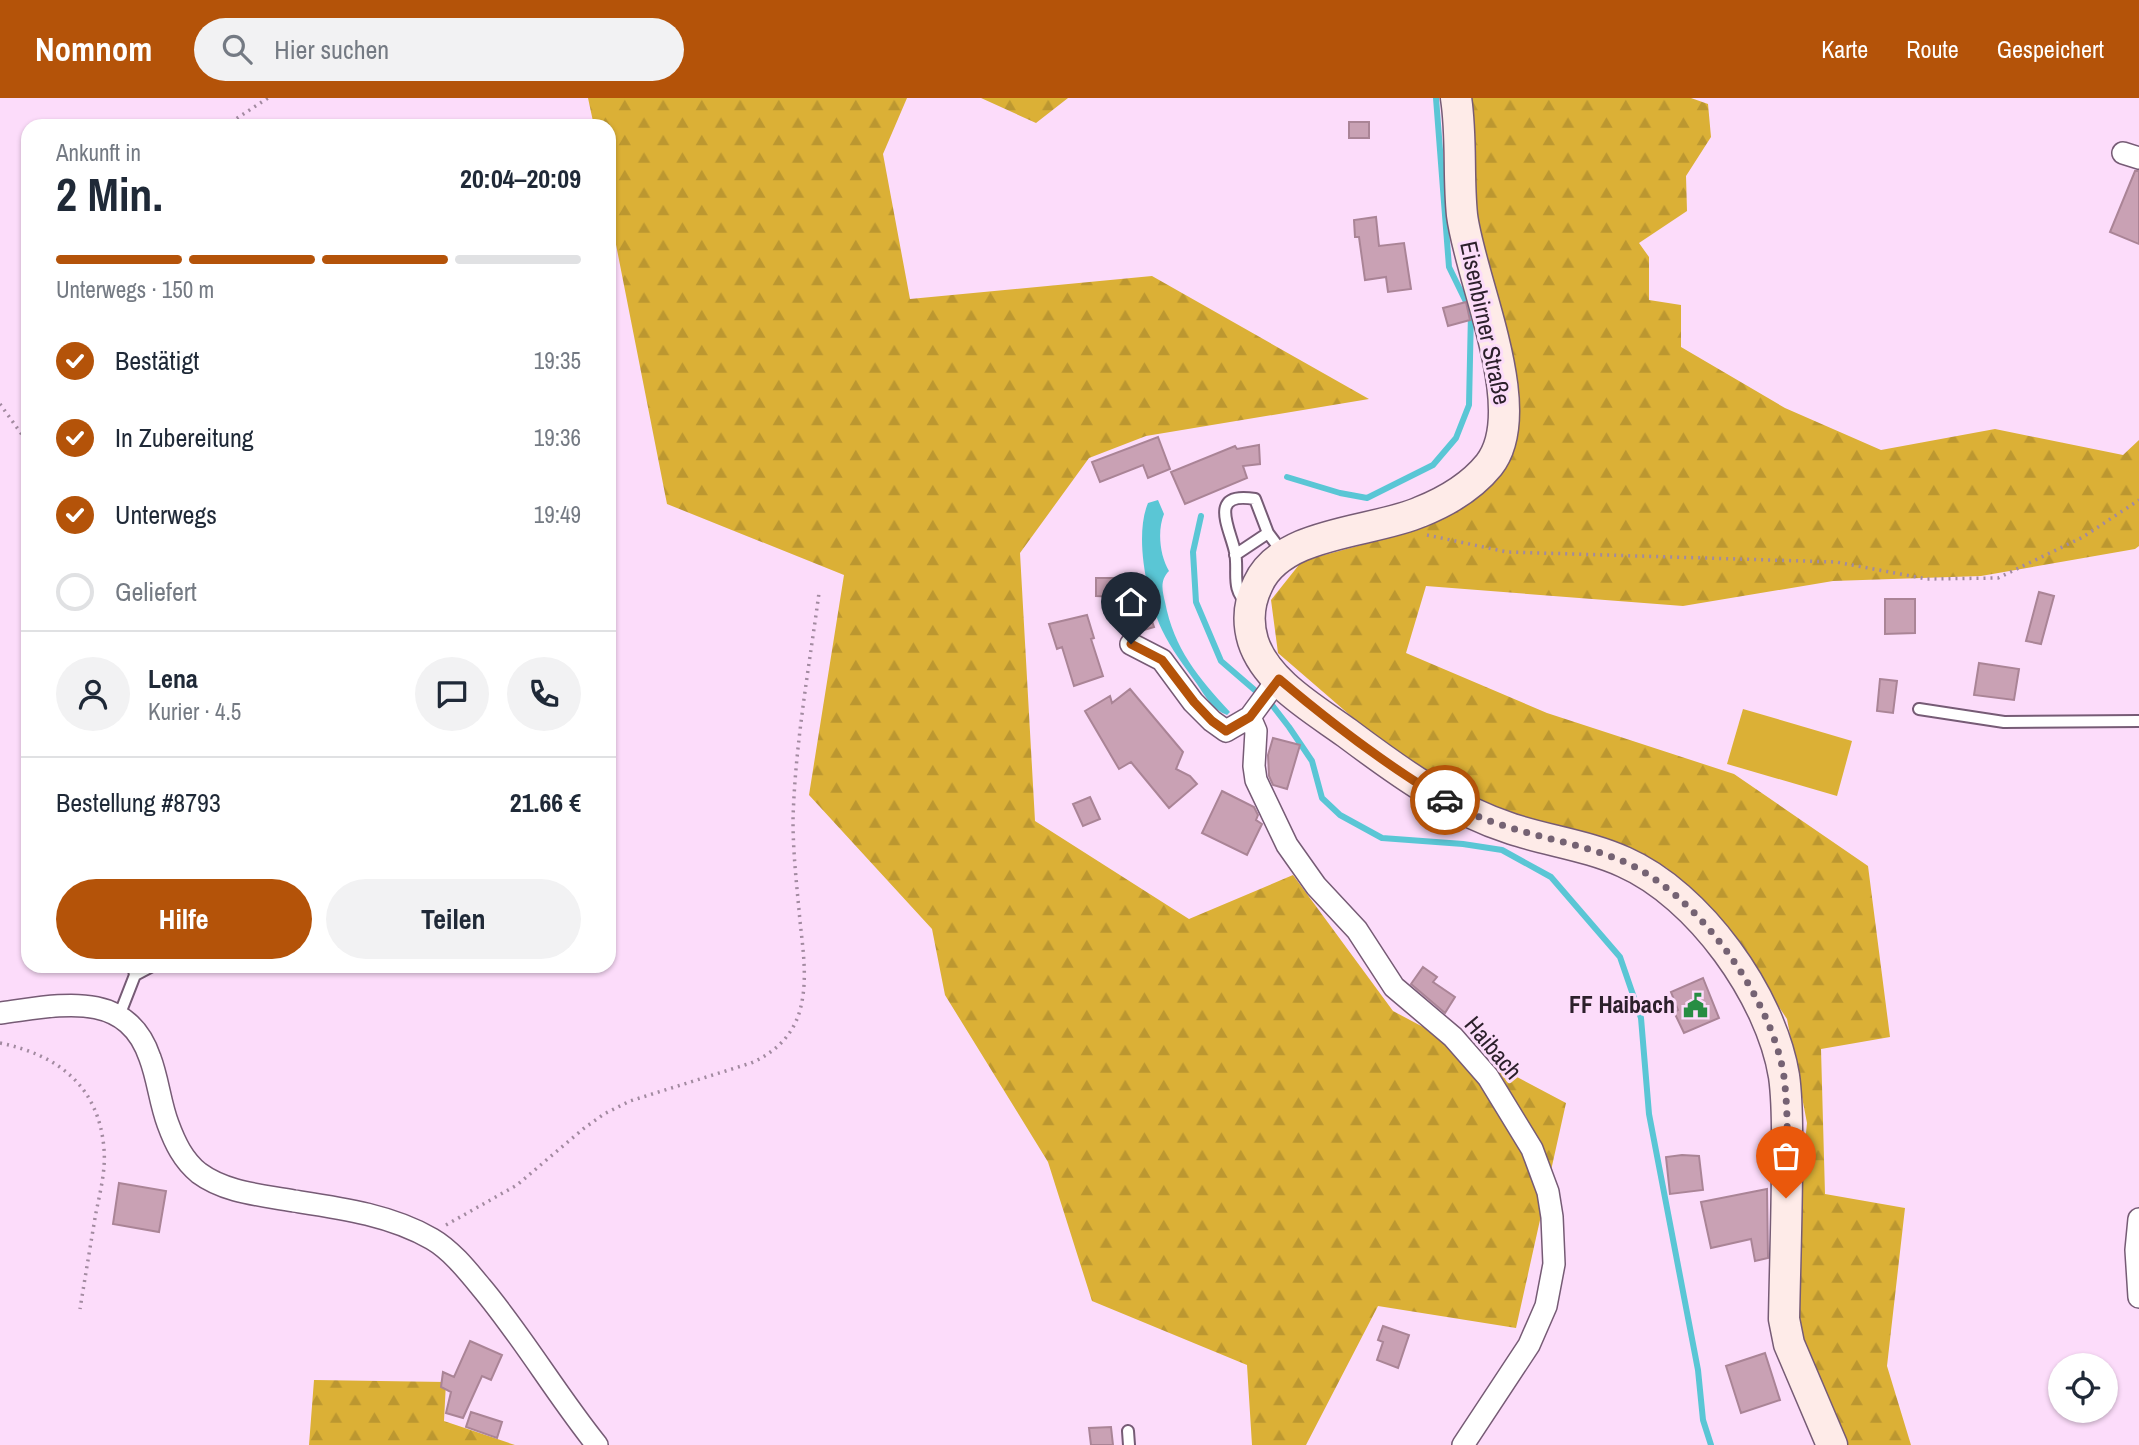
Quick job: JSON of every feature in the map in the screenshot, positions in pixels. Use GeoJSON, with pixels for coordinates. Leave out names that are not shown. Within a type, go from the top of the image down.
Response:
{"type":"FeatureCollection","features":[{"type":"Feature","properties":{"kind":"main road","name":"Eisenbirner Straße"},"geometry":{"type":"LineString","coordinates":[[1456,98],[1466,241],[1497,356],[1503,390],[1505,417],[1500,445],[1492,462],[1477,478],[1420,512],[1302,545],[1276,544],[1250,606],[1250,625],[1262,662],[1263,700],[1310,706],[1410,779],[1453,805],[1515,830],[1619,859],[1643,871],[1695,914],[1734,962],[1756,998],[1772,1034],[1784,1075],[1787,1112],[1784,1319],[1789,1344],[1832,1445]]}},
{"type":"Feature","properties":{"kind":"street"},"geometry":{"type":"LineString","coordinates":[[1131,644],[1162,660],[1194,702],[1226,731],[1263,700]]}},
{"type":"Feature","properties":{"kind":"street","name":"Haibach"},"geometry":{"type":"LineString","coordinates":[[1263,700],[1256,731],[1256,780],[1287,845],[1316,886],[1357,930],[1394,987],[1473,1057],[1532,1149],[1548,1192],[1554,1251],[1546,1306],[1529,1345],[1463,1445]]}},
{"type":"Feature","properties":{"kind":"street"},"geometry":{"type":"LineString","coordinates":[[0,1013],[87,1005],[104,1008],[119,1016],[144,1041],[174,1139],[184,1159],[200,1173],[218,1184],[242,1192],[340,1208],[404,1226],[433,1239],[457,1259],[497,1306],[597,1445]]}},
{"type":"Feature","properties":{"kind":"street"},"geometry":{"type":"LineString","coordinates":[[2139,1219],[2136,1250],[2139,1297]]}},
{"type":"Feature","properties":{"kind":"lane"},"geometry":{"type":"LineString","coordinates":[[1236,555],[1276,544],[1255,499],[1245,497],[1230,501],[1223,512],[1236,555],[1237,590],[1250,606]]}},
{"type":"Feature","properties":{"kind":"lane"},"geometry":{"type":"LineString","coordinates":[[1919,709],[2004,722],[2139,722]]}},
{"type":"Feature","properties":{"kind":"lane"},"geometry":{"type":"LineString","coordinates":[[119,1016],[133,973]]}},
{"type":"Feature","properties":{"kind":"lane"},"geometry":{"type":"LineString","coordinates":[[1128,1431],[1129,1445]]}},
{"type":"Feature","properties":{"kind":"path"},"geometry":{"type":"LineString","coordinates":[[236,119],[268,98]]}},
{"type":"Feature","properties":{"kind":"path"},"geometry":{"type":"LineString","coordinates":[[0,404],[21,433]]}},
{"type":"Feature","properties":{"kind":"path"},"geometry":{"type":"LineString","coordinates":[[1415,533],[1507,552],[1836,562],[1927,579],[1998,578],[2083,537],[2139,500]]}},
{"type":"Feature","properties":{"kind":"path"},"geometry":{"type":"LineString","coordinates":[[433,1239],[451,1220],[517,1185],[604,1114],[630,1101],[751,1063],[780,1045],[791,1029],[799,1012],[804,975],[794,857],[795,784],[819,593]]}},
{"type":"Feature","properties":{"kind":"path"},"geometry":{"type":"LineString","coordinates":[[0,1043],[39,1054],[60,1065],[77,1080],[94,1108],[101,1128],[104,1167],[80,1308]]}},
{"type":"Feature","properties":{"kind":"green space"},"geometry":{"type":"Polygon","coordinates":[[[588,98],[907,98],[883,154],[910,299],[1152,276],[1369,399],[1146,436],[1089,458],[1020,553],[1035,821],[1189,919],[1293,875],[1393,1011],[1566,1103],[1516,1328],[1378,1306],[1306,1445],[1252,1445],[1247,1365],[1092,1301],[1048,1162],[945,995],[932,929],[809,795],[844,575],[667,504],[616,245],[616,119],[592,119],[588,98]]]}},
{"type":"Feature","properties":{"kind":"green space"},"geometry":{"type":"Polygon","coordinates":[[[981,98],[1068,98],[1036,123],[981,98]]]}},
{"type":"Feature","properties":{"kind":"green space"},"geometry":{"type":"Polygon","coordinates":[[[1460,98],[1691,98],[1708,104],[1711,137],[1686,176],[1687,211],[1639,243],[1649,257],[1649,300],[1681,305],[1681,347],[1785,408],[1881,450],[1995,429],[2123,455],[2139,440],[2139,546],[2135,549],[1981,576],[1833,581],[1683,606],[1426,586],[1406,653],[1547,713],[1734,774],[1868,866],[1890,1037],[1821,1049],[1825,1194],[1905,1208],[1887,1366],[1911,1445],[1841,1445],[1796,1340],[1792,1272],[1807,1123],[1787,1019],[1748,960],[1667,868],[1581,837],[1470,804],[1388,748],[1278,653],[1271,600],[1302,561],[1391,537],[1462,500],[1506,459],[1478,273],[1460,98]]]}},
{"type":"Feature","properties":{"kind":"green space"},"geometry":{"type":"Polygon","coordinates":[[[1743,709],[1852,741],[1837,796],[1727,764],[1743,709]]]}},
{"type":"Feature","properties":{"kind":"green space"},"geometry":{"type":"Polygon","coordinates":[[[314,1380],[446,1382],[444,1421],[515,1445],[309,1445],[314,1380]]]}},
{"type":"Feature","properties":{"kind":"water"},"geometry":{"type":"Polygon","coordinates":[[[1158,500],[1164,514],[1160,543],[1169,571],[1164,578],[1163,589],[1169,619],[1181,648],[1208,687],[1230,712],[1227,715],[1210,702],[1178,658],[1157,617],[1144,567],[1142,532],[1148,503],[1158,500]]]}},
{"type":"Feature","properties":{"kind":"building"},"geometry":{"type":"Polygon","coordinates":[[[1349,122],[1369,122],[1369,138],[1349,138],[1349,122]]]}},
{"type":"Feature","properties":{"kind":"building"},"geometry":{"type":"Polygon","coordinates":[[[2135,171],[2139,171],[2139,244],[2110,232],[2135,171]]]}},
{"type":"Feature","properties":{"kind":"building"},"geometry":{"type":"Polygon","coordinates":[[[1376,217],[1379,246],[1404,243],[1411,289],[1388,292],[1386,277],[1365,280],[1354,220],[1376,217]]]}},
{"type":"Feature","properties":{"kind":"building"},"geometry":{"type":"Polygon","coordinates":[[[1466,302],[1470,320],[1448,326],[1443,308],[1466,302]]]}},
{"type":"Feature","properties":{"kind":"building"},"geometry":{"type":"Polygon","coordinates":[[[1158,437],[1170,469],[1148,478],[1143,465],[1100,482],[1092,462],[1158,437]]]}},
{"type":"Feature","properties":{"kind":"building"},"geometry":{"type":"Polygon","coordinates":[[[1259,445],[1260,464],[1243,466],[1247,478],[1185,504],[1171,472],[1235,446],[1237,449],[1259,445]]]}},
{"type":"Feature","properties":{"kind":"building"},"geometry":{"type":"Polygon","coordinates":[[[1096,578],[1118,578],[1117,597],[1096,596],[1096,578]]]}},
{"type":"Feature","properties":{"kind":"building"},"geometry":{"type":"Polygon","coordinates":[[[1138,589],[1145,614],[1149,612],[1154,627],[1137,632],[1133,631],[1122,594],[1138,589]]]}},
{"type":"Feature","properties":{"kind":"building"},"geometry":{"type":"Polygon","coordinates":[[[2039,592],[2054,596],[2041,644],[2026,641],[2039,592]]]}},
{"type":"Feature","properties":{"kind":"building"},"geometry":{"type":"Polygon","coordinates":[[[1885,599],[1915,599],[1915,633],[1885,634],[1885,599]]]}},
{"type":"Feature","properties":{"kind":"building"},"geometry":{"type":"Polygon","coordinates":[[[1087,615],[1094,638],[1091,639],[1103,676],[1074,686],[1062,647],[1057,649],[1049,624],[1087,615]]]}},
{"type":"Feature","properties":{"kind":"building"},"geometry":{"type":"Polygon","coordinates":[[[1979,663],[2019,669],[2014,700],[1974,695],[1979,663]]]}},
{"type":"Feature","properties":{"kind":"building"},"geometry":{"type":"Polygon","coordinates":[[[1880,679],[1897,681],[1893,713],[1877,711],[1880,679]]]}},
{"type":"Feature","properties":{"kind":"building"},"geometry":{"type":"Polygon","coordinates":[[[1130,689],[1183,752],[1176,769],[1190,776],[1197,784],[1169,808],[1131,762],[1119,769],[1085,711],[1110,696],[1112,703],[1130,689]]]}},
{"type":"Feature","properties":{"kind":"building"},"geometry":{"type":"Polygon","coordinates":[[[1273,738],[1300,745],[1287,789],[1273,785],[1269,776],[1268,755],[1273,738]]]}},
{"type":"Feature","properties":{"kind":"building"},"geometry":{"type":"Polygon","coordinates":[[[1222,791],[1254,807],[1258,815],[1256,820],[1262,824],[1247,855],[1202,833],[1222,791]]]}},
{"type":"Feature","properties":{"kind":"building"},"geometry":{"type":"Polygon","coordinates":[[[1090,797],[1100,819],[1083,826],[1073,804],[1090,797]]]}},
{"type":"Feature","properties":{"kind":"building"},"geometry":{"type":"Polygon","coordinates":[[[1423,967],[1437,977],[1433,982],[1455,997],[1445,1013],[1411,984],[1423,967]]]}},
{"type":"Feature","properties":{"kind":"building","name":"FF Haibach"},"geometry":{"type":"Polygon","coordinates":[[[1703,978],[1719,1018],[1684,1033],[1674,1012],[1678,1010],[1671,992],[1703,978]]]}},
{"type":"Feature","properties":{"kind":"building"},"geometry":{"type":"Polygon","coordinates":[[[1699,1156],[1703,1190],[1670,1194],[1666,1157],[1699,1156]]]}},
{"type":"Feature","properties":{"kind":"building"},"geometry":{"type":"Polygon","coordinates":[[[119,1183],[166,1191],[159,1232],[113,1224],[119,1183]]]}},
{"type":"Feature","properties":{"kind":"building"},"geometry":{"type":"Polygon","coordinates":[[[1767,1189],[1768,1258],[1755,1261],[1751,1239],[1711,1248],[1701,1202],[1767,1189]]]}},
{"type":"Feature","properties":{"kind":"building"},"geometry":{"type":"Polygon","coordinates":[[[1383,1326],[1409,1335],[1398,1368],[1377,1360],[1383,1342],[1378,1340],[1383,1326]]]}},
{"type":"Feature","properties":{"kind":"building"},"geometry":{"type":"Polygon","coordinates":[[[470,1341],[502,1355],[491,1380],[482,1376],[463,1418],[446,1413],[451,1392],[441,1387],[443,1372],[454,1377],[470,1341]]]}},
{"type":"Feature","properties":{"kind":"building"},"geometry":{"type":"Polygon","coordinates":[[[1765,1353],[1780,1400],[1741,1413],[1726,1366],[1765,1353]]]}},
{"type":"Feature","properties":{"kind":"building"},"geometry":{"type":"Polygon","coordinates":[[[471,1412],[502,1422],[497,1438],[466,1427],[471,1412]]]}},
{"type":"Feature","properties":{"kind":"building"},"geometry":{"type":"Polygon","coordinates":[[[1111,1427],[1113,1445],[1091,1445],[1089,1428],[1111,1427]]]}},
{"type":"Feature","properties":{"kind":"waterway"},"geometry":{"type":"LineString","coordinates":[[1287,477],[1367,498],[1433,465],[1456,438],[1469,405],[1471,312],[1449,267],[1436,98]]}},
{"type":"Feature","properties":{"kind":"waterway"},"geometry":{"type":"LineString","coordinates":[[1201,516],[1193,552],[1196,602],[1221,661],[1272,705],[1289,727],[1312,761],[1322,798],[1340,815],[1382,838],[1502,850],[1551,877],[1620,957],[1641,1018],[1649,1114],[1698,1370],[1703,1420],[1711,1445]]}},
{"type":"Feature","properties":{"kind":"way so far"},"geometry":{"type":"LineString","coordinates":[[1445,800],[1486,820],[1619,859],[1643,871],[1673,894],[1715,936],[1756,998],[1772,1034],[1784,1075],[1787,1112],[1786,1198]]}},
{"type":"Feature","properties":{"kind":"place","name":"FF Haibach"},"geometry":{"type":"Point","coordinates":[1695,1005]}},
{"type":"Feature","properties":{"kind":"route"},"geometry":{"type":"LineString","coordinates":[[1131,644],[1162,660],[1194,702],[1226,731],[1250,717],[1279,679],[1310,706],[1410,779],[1445,800]]}}]}
